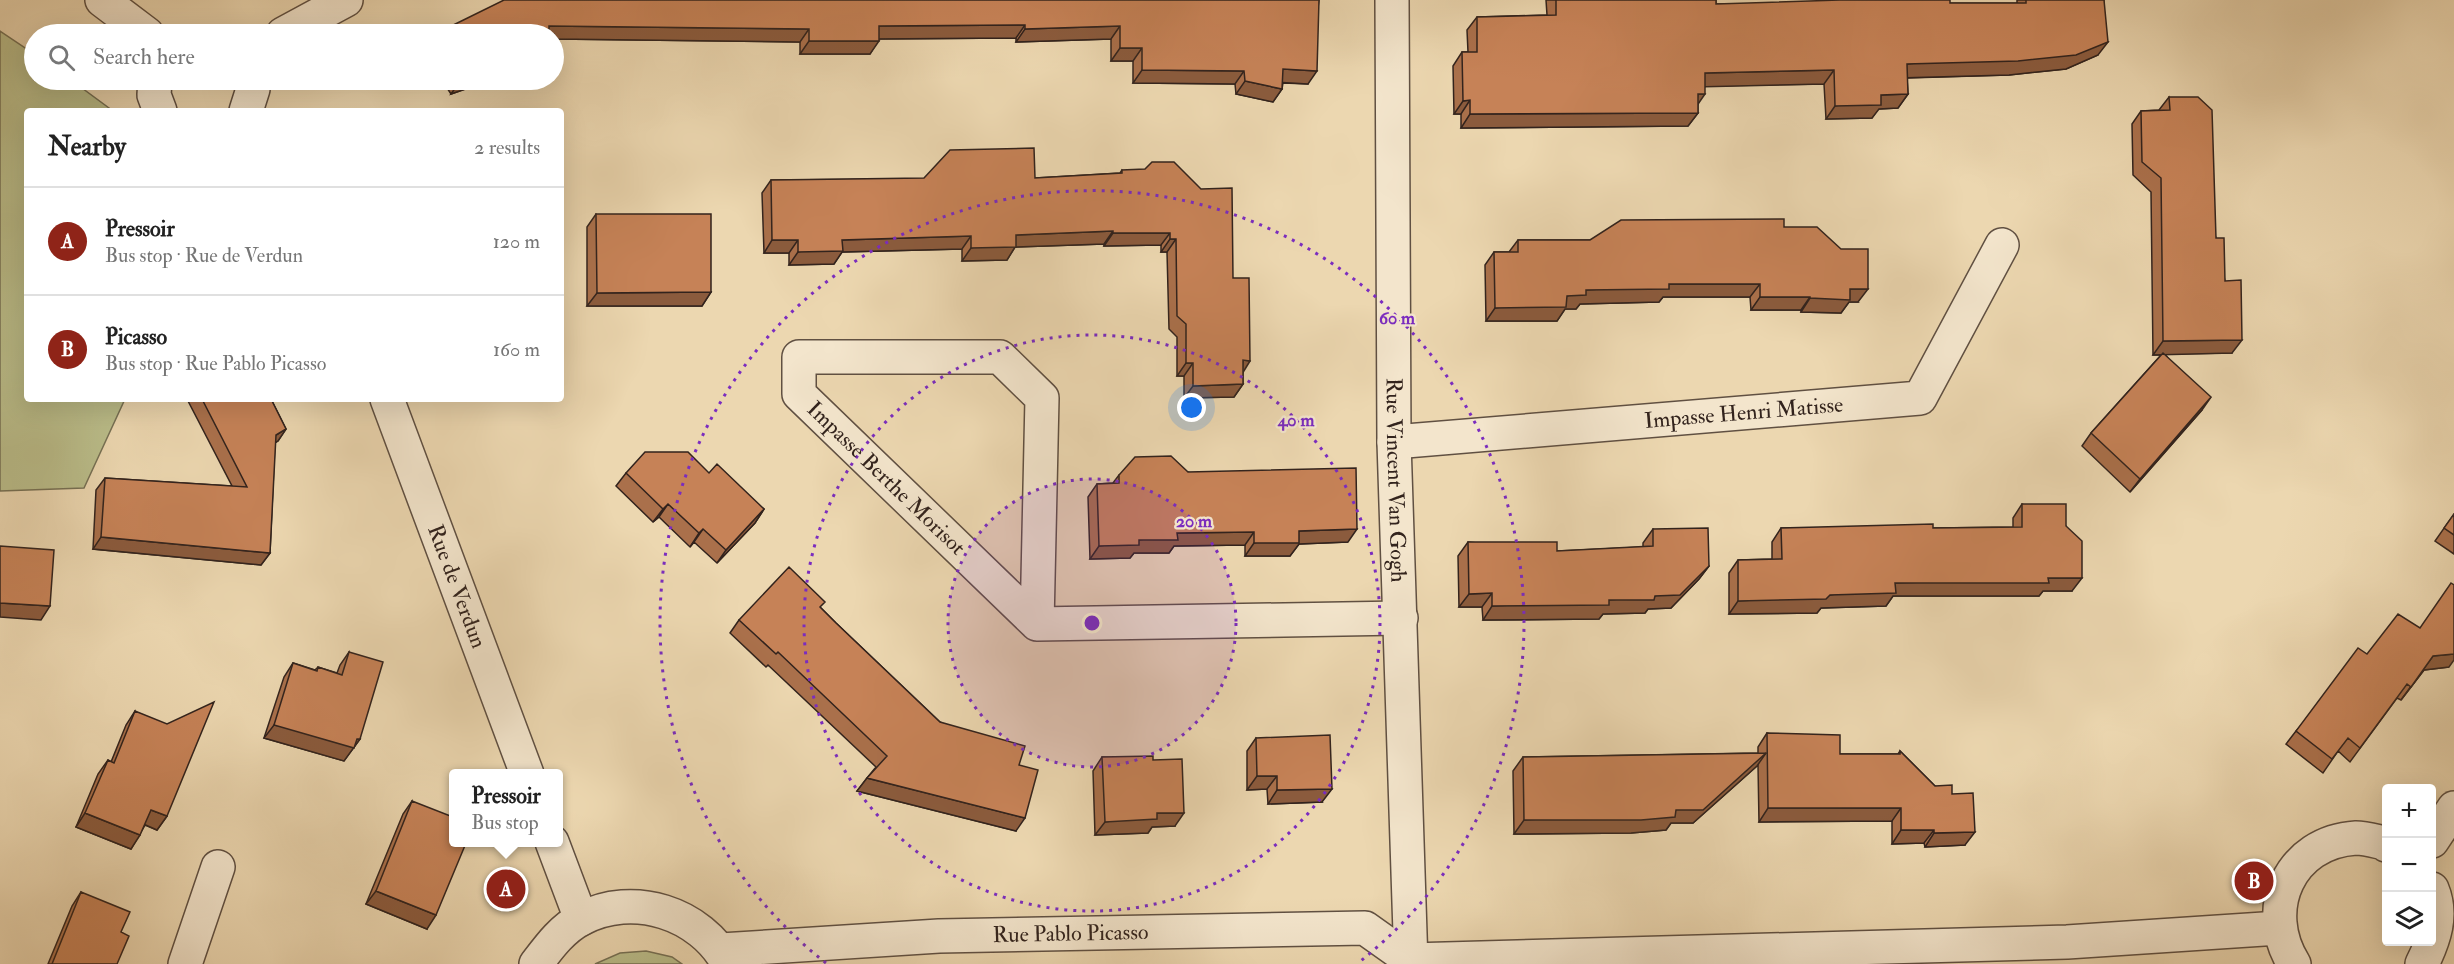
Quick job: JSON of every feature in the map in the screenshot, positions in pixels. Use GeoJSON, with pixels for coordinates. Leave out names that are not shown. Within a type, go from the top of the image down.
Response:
{"type":"FeatureCollection","features":[{"type":"Feature","properties":{"kind":"street"},"geometry":{"type":"LineString","coordinates":[[102,0],[134,24]]}},
{"type":"Feature","properties":{"kind":"street"},"geometry":{"type":"LineString","coordinates":[[302,24],[346,0]]}},
{"type":"Feature","properties":{"kind":"street","name":"Rue Vincent Van Gogh"},"geometry":{"type":"LineString","coordinates":[[1392,0],[1394,442],[1410,963]]}},
{"type":"Feature","properties":{"kind":"street"},"geometry":{"type":"LineString","coordinates":[[154,90],[159,108]]}},
{"type":"Feature","properties":{"kind":"street"},"geometry":{"type":"LineString","coordinates":[[247,108],[253,90]]}},
{"type":"Feature","properties":{"kind":"street","name":"Impasse Henri Matisse"},"geometry":{"type":"LineString","coordinates":[[1394,442],[1920,398],[2002,245]]}},
{"type":"Feature","properties":{"kind":"street","name":"Impasse Berthe Morisot"},"geometry":{"type":"LineString","coordinates":[[800,357],[1000,357],[1042,398],[1037,624],[799,394],[800,357]]}},
{"type":"Feature","properties":{"kind":"street","name":"Rue de Verdun"},"geometry":{"type":"LineString","coordinates":[[388,402],[525,769]]}},
{"type":"Feature","properties":{"kind":"street"},"geometry":{"type":"LineString","coordinates":[[1037,624],[1401,618]]}},
{"type":"Feature","properties":{"kind":"street"},"geometry":{"type":"LineString","coordinates":[[2434,838],[2454,808]]}},
{"type":"Feature","properties":{"kind":"street"},"geometry":{"type":"LineString","coordinates":[[2294,964],[2285,950],[2279,928],[2280,901],[2289,876],[2307,856],[2331,843],[2358,838],[2382,843]]}},
{"type":"Feature","properties":{"kind":"street"},"geometry":{"type":"LineString","coordinates":[[554,847],[581,919]]}},
{"type":"Feature","properties":{"kind":"street"},"geometry":{"type":"LineString","coordinates":[[185,964],[218,867]]}},
{"type":"Feature","properties":{"kind":"street"},"geometry":{"type":"LineString","coordinates":[[2433,892],[2438,918],[2437,951]]}},
{"type":"Feature","properties":{"kind":"street"},"geometry":{"type":"LineString","coordinates":[[536,964],[553,940],[581,919],[610,909],[641,906],[672,913],[699,928],[725,957]]}},
{"type":"Feature","properties":{"kind":"street","name":"Rue Pablo Picasso"},"geometry":{"type":"LineString","coordinates":[[725,957],[939,936],[1365,928],[1410,963]]}},
{"type":"Feature","properties":{"kind":"street"},"geometry":{"type":"LineString","coordinates":[[1410,963],[2067,942],[2279,928]]}},
{"type":"Feature","properties":{"kind":"green space"},"geometry":{"type":"Polygon","coordinates":[[[0,31],[24,47],[24,90],[85,90],[109,108],[24,108],[24,402],[124,402],[84,488],[0,491],[0,31]]]}},
{"type":"Feature","properties":{"kind":"green space"},"geometry":{"type":"Polygon","coordinates":[[[646,951],[672,957],[682,964],[595,964],[620,953],[646,951]]]}},
{"type":"Feature","properties":{"kind":"building"},"geometry":{"type":"Polygon","coordinates":[[[504,0],[1319,0],[1317,71],[1283,69],[1282,89],[1245,81],[1244,71],[1142,70],[1142,48],[1120,48],[1120,26],[1025,29],[1025,25],[879,26],[879,41],[809,41],[809,29],[455,24],[504,0]]]}},
{"type":"Feature","properties":{"kind":"building"},"geometry":{"type":"Polygon","coordinates":[[[1556,0],[1716,0],[1716,4],[1840,0],[2026,3],[2026,0],[2104,0],[2108,42],[2076,55],[2018,61],[1907,64],[1908,94],[1881,95],[1881,105],[1835,106],[1834,70],[1705,73],[1705,94],[1698,94],[1698,113],[1470,114],[1470,100],[1463,101],[1462,52],[1477,52],[1477,17],[1556,15],[1556,0]]]}},
{"type":"Feature","properties":{"kind":"building"},"geometry":{"type":"Polygon","coordinates":[[[2169,97],[2198,97],[2212,110],[2216,238],[2224,238],[2225,281],[2241,280],[2242,340],[2163,341],[2161,178],[2142,162],[2141,111],[2170,110],[2169,97]]]}},
{"type":"Feature","properties":{"kind":"building"},"geometry":{"type":"Polygon","coordinates":[[[1034,148],[1035,178],[1122,173],[1122,170],[1145,169],[1152,162],[1174,162],[1201,189],[1232,188],[1233,278],[1249,278],[1250,361],[1243,360],[1243,384],[1193,386],[1193,363],[1186,363],[1186,324],[1177,316],[1176,239],[1170,239],[1170,233],[1113,233],[1113,231],[1016,235],[1016,247],[971,248],[971,236],[842,240],[843,251],[798,252],[798,240],[772,240],[771,180],[924,178],[950,150],[1034,148]]]}},
{"type":"Feature","properties":{"kind":"building"},"geometry":{"type":"Polygon","coordinates":[[[596,214],[711,214],[711,292],[597,293],[596,214]]]}},
{"type":"Feature","properties":{"kind":"building"},"geometry":{"type":"Polygon","coordinates":[[[1784,219],[1784,227],[1817,227],[1841,249],[1868,249],[1868,289],[1850,289],[1850,300],[1760,297],[1760,284],[1669,284],[1669,289],[1586,290],[1586,295],[1567,296],[1566,307],[1495,308],[1494,252],[1518,252],[1518,240],[1590,240],[1621,220],[1784,219]]]}},
{"type":"Feature","properties":{"kind":"building"},"geometry":{"type":"Polygon","coordinates":[[[2163,353],[2211,397],[2140,479],[2091,433],[2163,353]]]}},
{"type":"Feature","properties":{"kind":"building"},"geometry":{"type":"Polygon","coordinates":[[[204,402],[272,402],[286,429],[276,435],[270,553],[101,537],[105,478],[247,487],[204,402]]]}},
{"type":"Feature","properties":{"kind":"building"},"geometry":{"type":"Polygon","coordinates":[[[645,452],[688,452],[709,473],[717,464],[764,509],[726,550],[703,529],[699,533],[668,504],[663,509],[626,473],[645,452]]]}},
{"type":"Feature","properties":{"kind":"building"},"geometry":{"type":"Polygon","coordinates":[[[1171,456],[1188,472],[1356,468],[1357,529],[1299,531],[1299,543],[1254,543],[1254,532],[1177,533],[1178,540],[1139,540],[1139,545],[1099,546],[1097,484],[1119,483],[1119,475],[1135,457],[1171,456]]]}},
{"type":"Feature","properties":{"kind":"building"},"geometry":{"type":"Polygon","coordinates":[[[2022,504],[2066,504],[2066,526],[2082,541],[2082,578],[2048,578],[2049,583],[1895,583],[1896,593],[1830,595],[1826,599],[1738,601],[1738,560],[1782,559],[1781,528],[1933,524],[1933,528],[2022,527],[2022,504]]]}},
{"type":"Feature","properties":{"kind":"building"},"geometry":{"type":"Polygon","coordinates":[[[2454,514],[2454,535],[2444,528],[2454,514]]]}},
{"type":"Feature","properties":{"kind":"building"},"geometry":{"type":"Polygon","coordinates":[[[1708,528],[1709,566],[1680,595],[1655,596],[1654,600],[1609,600],[1609,605],[1492,606],[1492,593],[1469,594],[1468,542],[1557,542],[1557,551],[1653,546],[1653,529],[1708,528]]]}},
{"type":"Feature","properties":{"kind":"building"},"geometry":{"type":"Polygon","coordinates":[[[0,546],[54,550],[50,606],[0,603],[0,546]]]}},
{"type":"Feature","properties":{"kind":"building"},"geometry":{"type":"Polygon","coordinates":[[[789,567],[825,602],[820,607],[940,722],[1025,746],[1019,765],[1038,770],[1025,818],[867,778],[887,756],[778,652],[776,654],[739,620],[789,567]]]}},
{"type":"Feature","properties":{"kind":"building"},"geometry":{"type":"Polygon","coordinates":[[[2451,583],[2454,585],[2454,654],[2433,656],[2411,687],[2407,684],[2360,748],[2348,738],[2332,759],[2296,731],[2358,648],[2367,654],[2398,614],[2420,628],[2451,583]]]}},
{"type":"Feature","properties":{"kind":"building"},"geometry":{"type":"Polygon","coordinates":[[[349,652],[383,662],[360,739],[357,739],[354,748],[274,725],[293,663],[317,671],[318,667],[342,675],[349,652]]]}},
{"type":"Feature","properties":{"kind":"building"},"geometry":{"type":"Polygon","coordinates":[[[214,702],[167,816],[151,810],[140,835],[85,813],[108,760],[114,763],[135,711],[167,724],[214,702]]]}},
{"type":"Feature","properties":{"kind":"building"},"geometry":{"type":"Polygon","coordinates":[[[1767,733],[1840,735],[1840,754],[1900,754],[1900,751],[1935,786],[1952,785],[1952,794],[1973,793],[1975,832],[1934,833],[1934,830],[1901,830],[1901,808],[1768,808],[1767,733]]]}},
{"type":"Feature","properties":{"kind":"building"},"geometry":{"type":"Polygon","coordinates":[[[1330,735],[1332,789],[1277,790],[1277,776],[1257,776],[1256,738],[1330,735]]]}},
{"type":"Feature","properties":{"kind":"building"},"geometry":{"type":"Polygon","coordinates":[[[1766,753],[1703,810],[1676,810],[1675,817],[1641,820],[1524,820],[1523,757],[1766,753]]]}},
{"type":"Feature","properties":{"kind":"building"},"geometry":{"type":"Polygon","coordinates":[[[1153,756],[1153,760],[1182,759],[1184,813],[1157,813],[1157,819],[1105,822],[1102,757],[1153,756]]]}},
{"type":"Feature","properties":{"kind":"building"},"geometry":{"type":"Polygon","coordinates":[[[412,801],[449,815],[449,847],[464,847],[436,915],[376,891],[412,801]]]}},
{"type":"Feature","properties":{"kind":"building"},"geometry":{"type":"Polygon","coordinates":[[[81,892],[130,912],[121,932],[129,936],[117,964],[52,964],[81,892]]]}},
{"type":"Feature","properties":{"kind":"place","name":"Picasso"},"geometry":{"type":"Point","coordinates":[2254,881]}},
{"type":"Feature","properties":{"kind":"place","name":"Pressoir"},"geometry":{"type":"Point","coordinates":[506,889]}}]}
